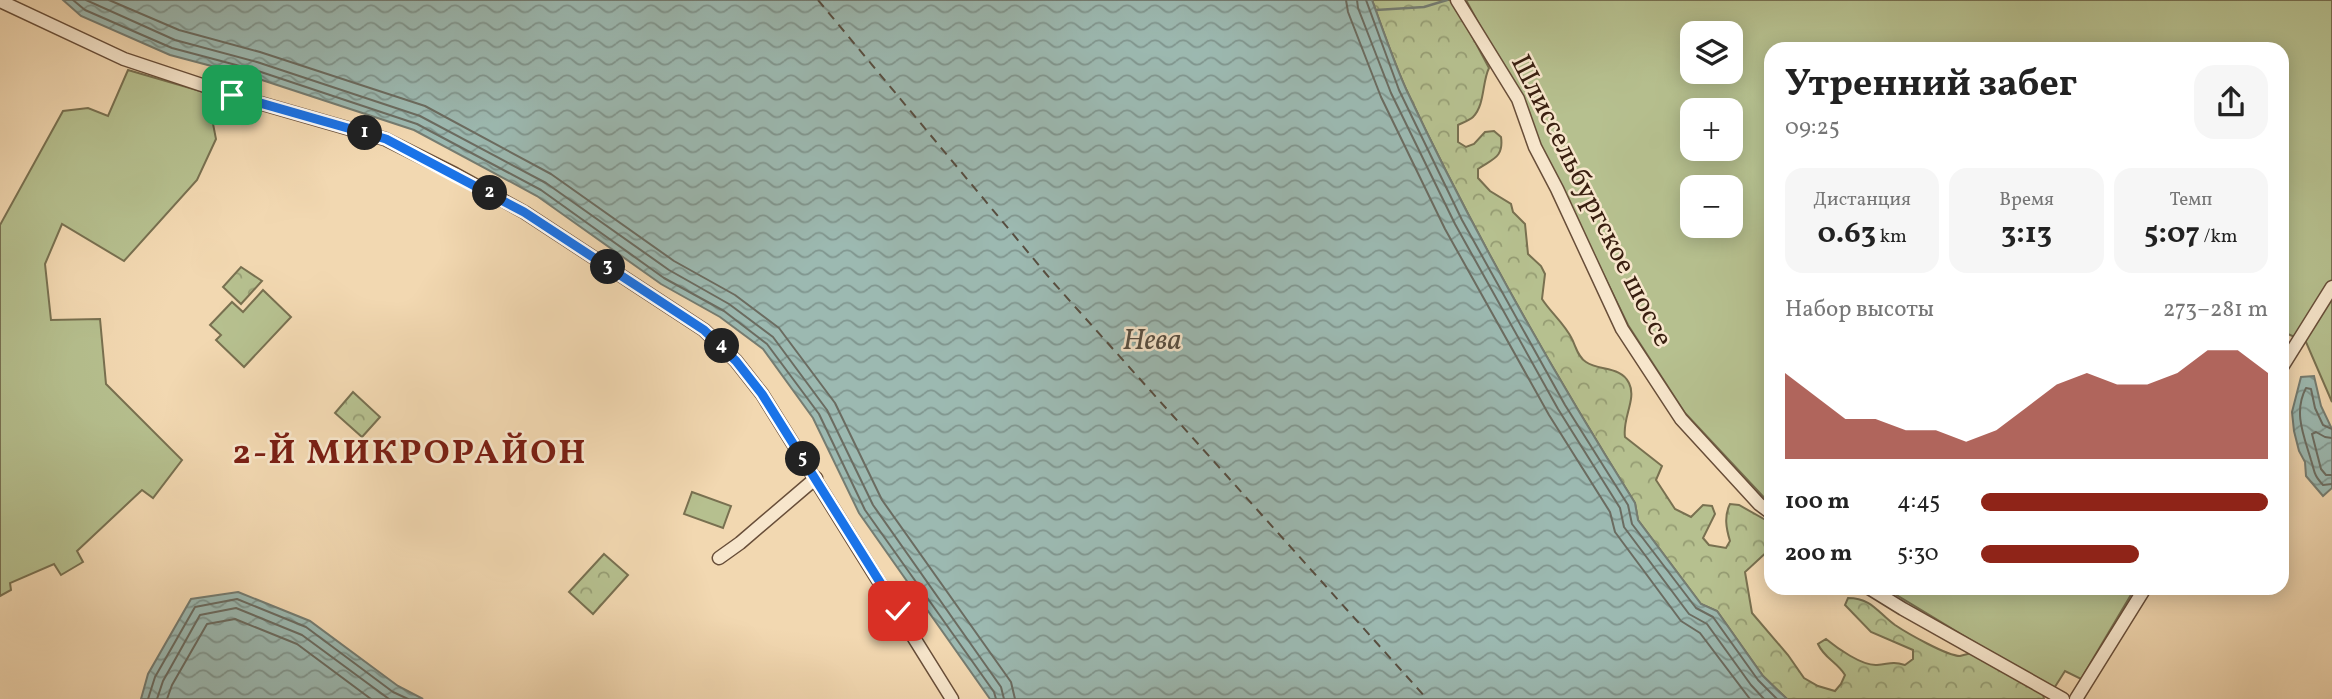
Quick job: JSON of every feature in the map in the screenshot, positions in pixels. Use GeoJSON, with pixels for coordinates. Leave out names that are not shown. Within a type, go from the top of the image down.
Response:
{"type":"FeatureCollection","features":[{"type":"Feature","properties":{"kind":"street","name":"Шлиссельбургское шоссе"},"geometry":{"type":"LineString","coordinates":[[1457,0],[1518,99],[1535,147],[1622,329],[1681,419],[1764,508]]}},
{"type":"Feature","properties":{"kind":"street"},"geometry":{"type":"LineString","coordinates":[[0,1],[124,59],[232,95],[386,139],[524,212],[704,330],[736,361],[762,394],[952,699]]}},
{"type":"Feature","properties":{"kind":"street"},"geometry":{"type":"LineString","coordinates":[[2289,357],[2332,287]]}},
{"type":"Feature","properties":{"kind":"street"},"geometry":{"type":"LineString","coordinates":[[719,558],[816,478]]}},
{"type":"Feature","properties":{"kind":"street"},"geometry":{"type":"LineString","coordinates":[[1880,595],[2063,699]]}},
{"type":"Feature","properties":{"kind":"street"},"geometry":{"type":"LineString","coordinates":[[2076,699],[2141,595]]}},
{"type":"Feature","properties":{"kind":"green space"},"geometry":{"type":"Polygon","coordinates":[[[1372,0],[1453,0],[1489,68],[1477,112],[1472,118],[1458,125],[1458,142],[1466,147],[1474,144],[1485,132],[1494,131],[1501,137],[1499,154],[1478,169],[1478,178],[1490,191],[1511,204],[1513,212],[1525,224],[1528,254],[1541,266],[1545,274],[1542,299],[1569,334],[1581,357],[1591,365],[1621,374],[1629,383],[1631,396],[1625,437],[1662,466],[1656,480],[1675,509],[1691,517],[1703,505],[1712,506],[1715,514],[1703,538],[1709,545],[1726,548],[1730,541],[1726,522],[1730,504],[1739,505],[1764,519],[1764,554],[1745,572],[1752,613],[1804,678],[1835,691],[1841,684],[1845,675],[1818,644],[1826,639],[1850,656],[1871,665],[1905,665],[1913,659],[1913,650],[1871,632],[1845,605],[1848,598],[1869,603],[1895,625],[1937,648],[1960,656],[1971,653],[2042,689],[2044,699],[1787,699],[1763,676],[1717,611],[1701,604],[1638,520],[1635,503],[1543,351],[1486,248],[1392,56],[1372,0]]]}},
{"type":"Feature","properties":{"kind":"green space"},"geometry":{"type":"Polygon","coordinates":[[[1466,0],[2332,0],[2332,402],[2306,342],[2289,334],[2289,42],[1764,42],[1764,498],[1685,413],[1628,325],[1505,72],[1466,0]]]}},
{"type":"Feature","properties":{"kind":"green space"},"geometry":{"type":"Polygon","coordinates":[[[128,70],[207,93],[216,139],[197,180],[124,261],[62,224],[45,264],[51,320],[100,319],[106,384],[182,460],[153,498],[142,490],[77,551],[83,562],[61,575],[54,564],[10,583],[11,590],[0,596],[0,225],[63,111],[88,108],[108,116],[128,70]]]}},
{"type":"Feature","properties":{"kind":"green space"},"geometry":{"type":"Polygon","coordinates":[[[241,267],[262,281],[241,304],[223,287],[241,267]]]}},
{"type":"Feature","properties":{"kind":"green space"},"geometry":{"type":"Polygon","coordinates":[[[263,290],[291,317],[244,367],[216,340],[221,335],[210,325],[232,302],[243,312],[263,290]]]}},
{"type":"Feature","properties":{"kind":"green space"},"geometry":{"type":"Polygon","coordinates":[[[353,392],[380,417],[362,437],[335,413],[353,392]]]}},
{"type":"Feature","properties":{"kind":"green space"},"geometry":{"type":"Polygon","coordinates":[[[692,492],[731,506],[723,528],[684,514],[692,492]]]}},
{"type":"Feature","properties":{"kind":"green space"},"geometry":{"type":"Polygon","coordinates":[[[604,554],[628,575],[593,614],[569,592],[604,554]]]}},
{"type":"Feature","properties":{"kind":"green space"},"geometry":{"type":"Polygon","coordinates":[[[1897,595],[2131,595],[2081,679],[2065,671],[2053,690],[1897,595]]]}},
{"type":"Feature","properties":{"kind":"water","name":"Нева"},"geometry":{"type":"Polygon","coordinates":[[[63,0],[1372,0],[1406,89],[1458,195],[1543,351],[1635,503],[1638,520],[1701,604],[1717,611],[1763,676],[1787,699],[990,699],[859,513],[813,418],[763,349],[720,317],[661,284],[537,196],[414,130],[253,77],[170,55],[81,16],[63,0]]]}},
{"type":"Feature","properties":{"kind":"water"},"geometry":{"type":"Polygon","coordinates":[[[2314,376],[2321,406],[2332,429],[2332,488],[2323,496],[2306,476],[2305,462],[2294,431],[2292,412],[2301,377],[2314,376]]]}},
{"type":"Feature","properties":{"kind":"water"},"geometry":{"type":"Polygon","coordinates":[[[238,592],[310,621],[398,686],[423,699],[141,699],[148,674],[191,599],[238,592]]]}},
{"type":"Feature","properties":{"kind":"waterway"},"geometry":{"type":"LineString","coordinates":[[1376,10],[1424,7],[1447,0]]}},
{"type":"Feature","properties":{"kind":"ferry route"},"geometry":{"type":"LineString","coordinates":[[818,0],[1052,281],[1427,699]]}},
{"type":"Feature","properties":{"kind":"district","name":"2-Й МИКРОРАЙОН"},"geometry":{"type":"Point","coordinates":[410,454]}},
{"type":"Feature","properties":{"kind":"route"},"geometry":{"type":"LineString","coordinates":[[232,95],[386,139],[524,212],[704,330],[744,369],[762,394],[898,611]]}}]}
